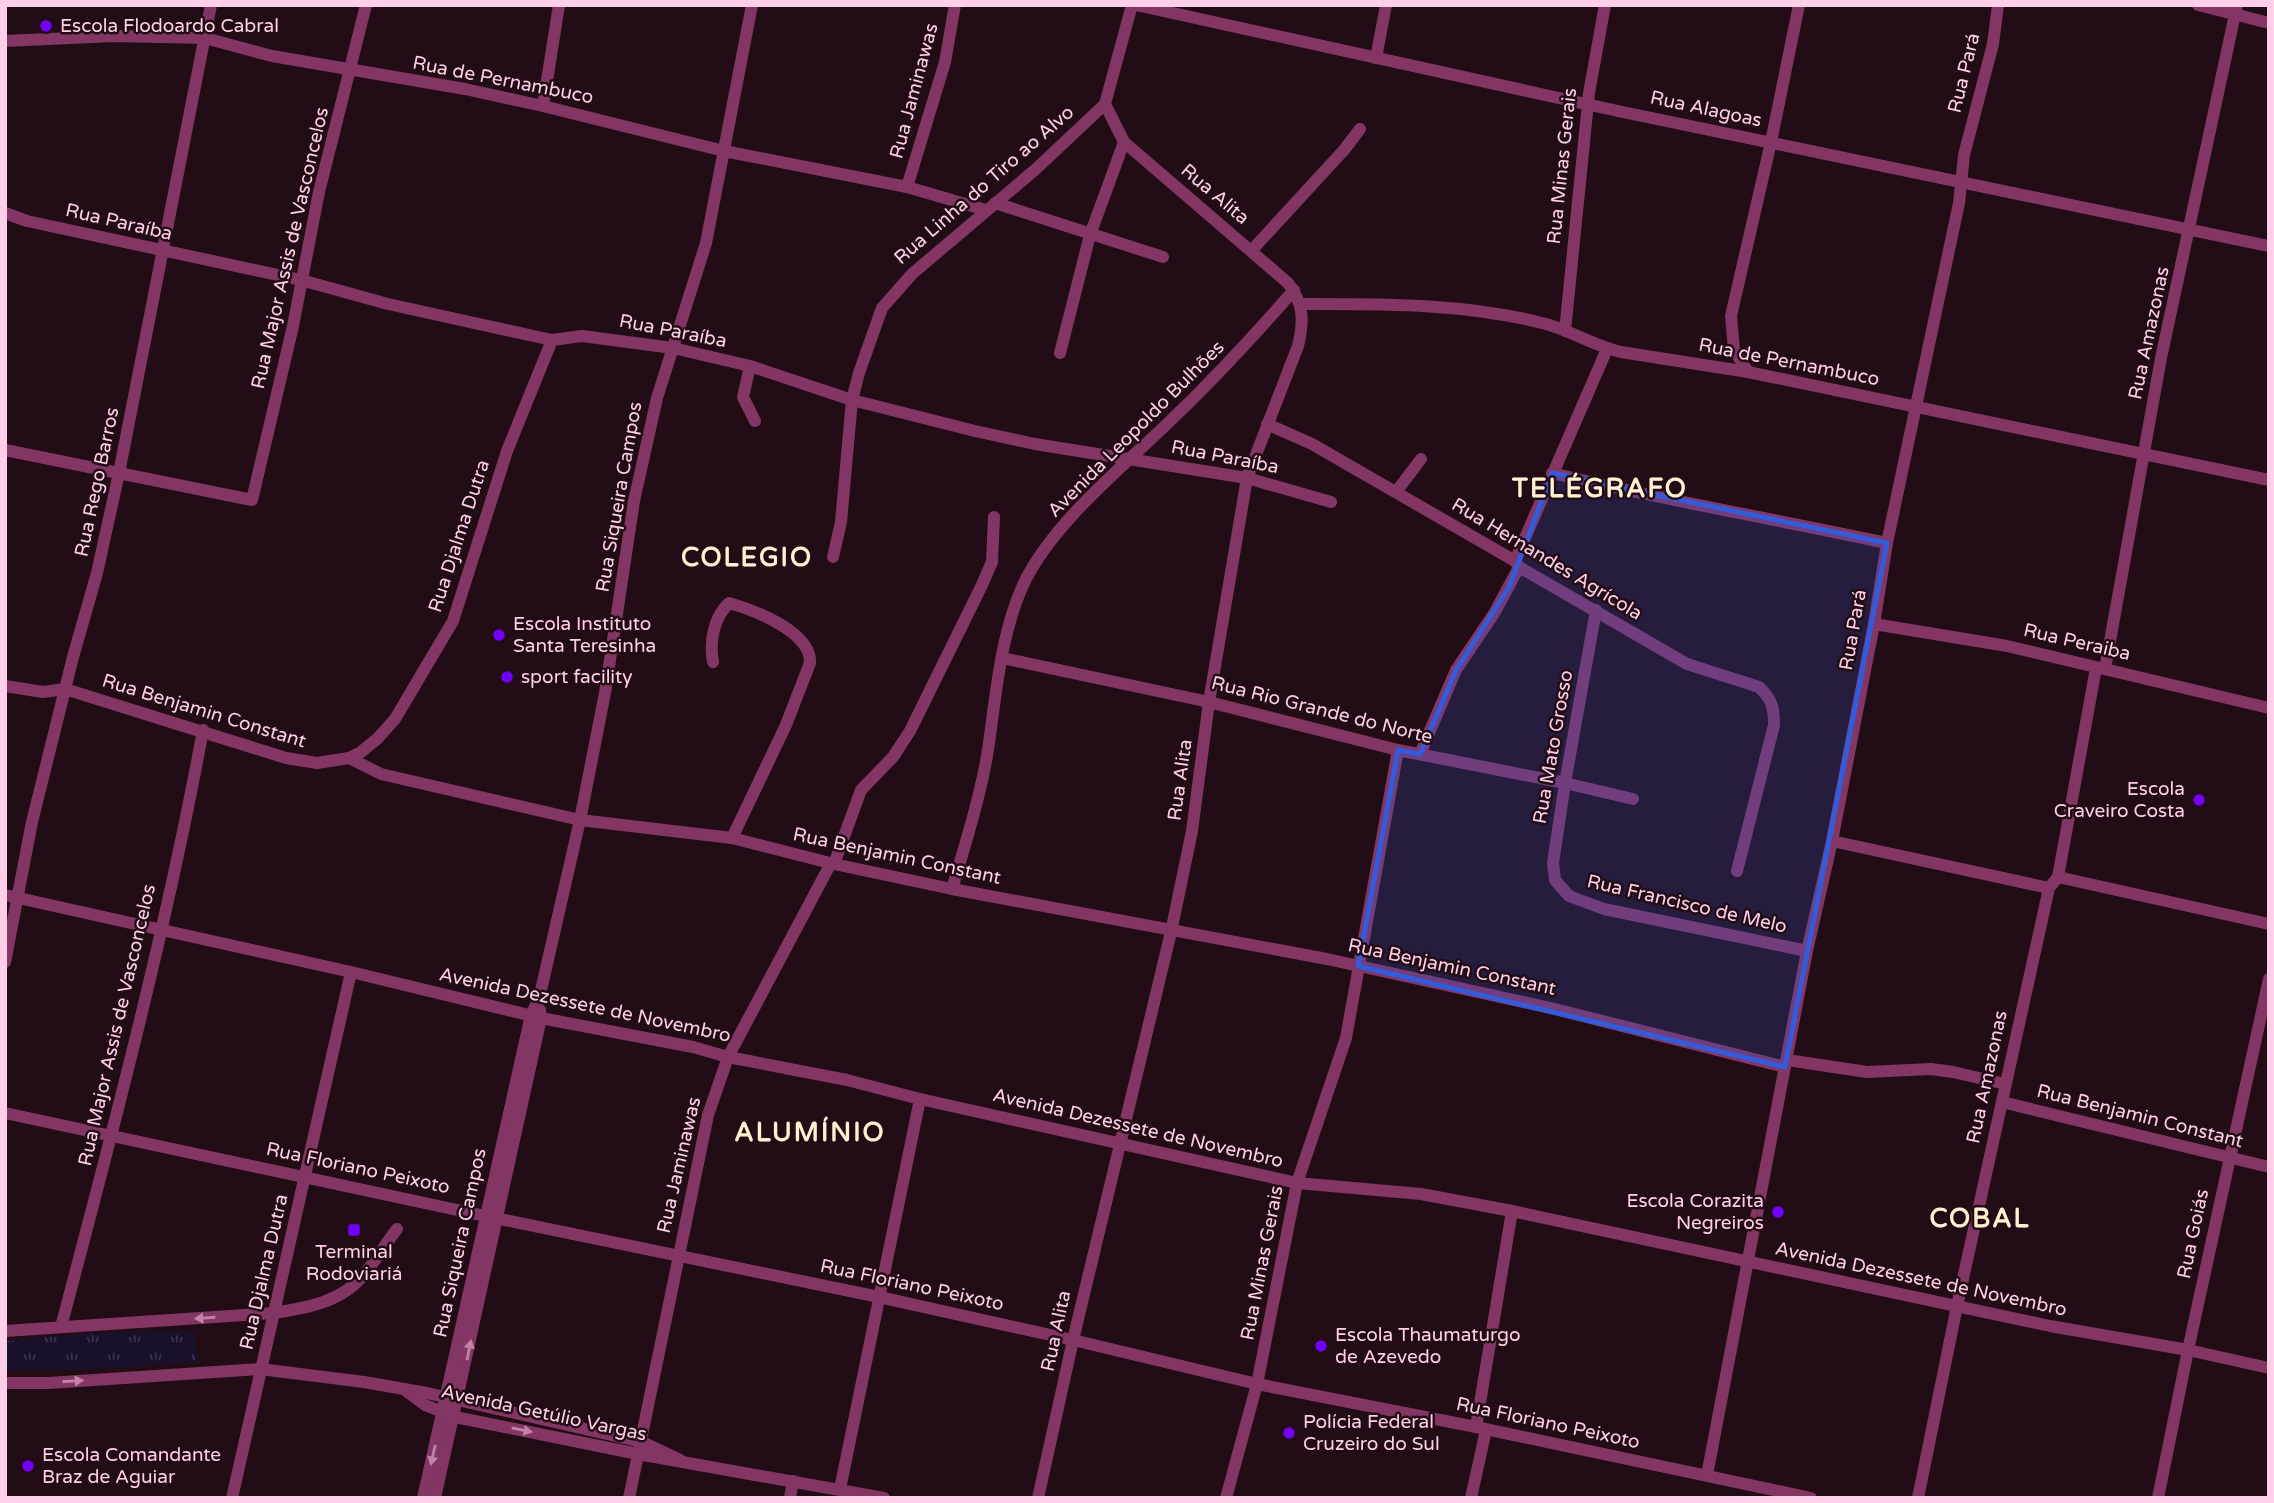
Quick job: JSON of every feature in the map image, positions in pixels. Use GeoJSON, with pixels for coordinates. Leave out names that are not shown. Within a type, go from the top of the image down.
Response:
{"type":"FeatureCollection","features":[{"type":"Feature","properties":{"kind":"street","name":"Rua Rego Barros"},"geometry":{"type":"LineString","coordinates":[[5,962],[11,896],[97,573],[120,473],[211,5]]}},
{"type":"Feature","properties":{"kind":"street","name":"Rua Major Assis de Vasconcelos"},"geometry":{"type":"LineString","coordinates":[[120,473],[251,500],[293,326],[319,192],[366,5]]}},
{"type":"Feature","properties":{"kind":"street"},"geometry":{"type":"LineString","coordinates":[[543,106],[559,5]]}},
{"type":"Feature","properties":{"kind":"street","name":"Rua Siqueira Campos"},"geometry":{"type":"LineString","coordinates":[[435,1498],[452,1399],[490,1217],[580,820],[605,693],[634,501],[657,398],[706,243],[752,5]]}},
{"type":"Feature","properties":{"kind":"street","name":"Rua Jaminawas"},"geometry":{"type":"LineString","coordinates":[[907,187],[945,62],[955,5]]}},
{"type":"Feature","properties":{"kind":"street"},"geometry":{"type":"LineString","coordinates":[[1060,353],[1090,235],[1124,142],[1105,104],[1134,5]]}},
{"type":"Feature","properties":{"kind":"street","name":"Rua Alagoas"},"geometry":{"type":"LineString","coordinates":[[1134,5],[1588,104],[2269,246]]}},
{"type":"Feature","properties":{"kind":"street"},"geometry":{"type":"LineString","coordinates":[[1376,58],[1386,5]]}},
{"type":"Feature","properties":{"kind":"street","name":"Rua Minas Gerais"},"geometry":{"type":"LineString","coordinates":[[1565,331],[1593,61],[1605,5]]}},
{"type":"Feature","properties":{"kind":"street"},"geometry":{"type":"LineString","coordinates":[[1748,372],[1734,350],[1731,316],[1799,5]]}},
{"type":"Feature","properties":{"kind":"street","name":"Rua Pará"},"geometry":{"type":"LineString","coordinates":[[1707,1475],[1807,951],[1832,841],[1874,624],[1887,543],[1962,182],[1964,155],[1993,44],[1998,5]]}},
{"type":"Feature","properties":{"kind":"street"},"geometry":{"type":"LineString","coordinates":[[2198,5],[2236,10],[2269,23]]}},
{"type":"Feature","properties":{"kind":"street","name":"Rua Amazonas"},"geometry":{"type":"LineString","coordinates":[[1918,1498],[1956,1306],[2049,888],[2058,877],[2145,454],[2161,358],[2236,10]]}},
{"type":"Feature","properties":{"kind":"street","name":"Rua de Pernambuco"},"geometry":{"type":"LineString","coordinates":[[5,41],[114,36],[205,38],[272,56],[351,72],[465,89],[724,151],[907,187],[990,206],[1163,257]]}},
{"type":"Feature","properties":{"kind":"street","name":"Rua Linha do Tiro ao Alvo"},"geometry":{"type":"LineString","coordinates":[[852,400],[876,323],[890,296],[990,206],[1036,169],[1105,104]]}},
{"type":"Feature","properties":{"kind":"street"},"geometry":{"type":"LineString","coordinates":[[1252,250],[1360,129]]}},
{"type":"Feature","properties":{"kind":"street","name":"Rua Alita"},"geometry":{"type":"LineString","coordinates":[[1038,1498],[1119,1143],[1171,932],[1192,831],[1209,702],[1247,478],[1303,324],[1301,304],[1294,290],[1252,250],[1124,142]]}},
{"type":"Feature","properties":{"kind":"street","name":"Rua Paraíba"},"geometry":{"type":"LineString","coordinates":[[5,213],[27,221],[552,340],[582,336],[673,348],[750,366],[852,400],[975,431],[1035,444],[1247,478],[1331,502]]}},
{"type":"Feature","properties":{"kind":"street","name":"Avenida Leopoldo Bulhões"},"geometry":{"type":"LineString","coordinates":[[952,889],[987,755],[1002,658],[1013,613],[1024,584],[1044,553],[1081,506],[1226,367],[1294,290]]}},
{"type":"Feature","properties":{"kind":"street","name":"Rua de Pernambuco"},"geometry":{"type":"LineString","coordinates":[[1301,304],[1403,304],[1458,309],[1546,324],[1606,349],[1748,372],[2269,480]]}},
{"type":"Feature","properties":{"kind":"street","name":"Rua Djalma Dutra"},"geometry":{"type":"LineString","coordinates":[[349,758],[377,739],[394,719],[453,621],[508,450],[552,340]]}},
{"type":"Feature","properties":{"kind":"street"},"geometry":{"type":"LineString","coordinates":[[1420,754],[1456,670],[1495,612],[1606,349]]}},
{"type":"Feature","properties":{"kind":"street"},"geometry":{"type":"LineString","coordinates":[[750,366],[743,397],[755,421]]}},
{"type":"Feature","properties":{"kind":"street"},"geometry":{"type":"LineString","coordinates":[[833,557],[841,522],[852,400]]}},
{"type":"Feature","properties":{"kind":"street","name":"Rua Hernandes Agrícola"},"geometry":{"type":"LineString","coordinates":[[1267,424],[1312,444],[1687,664],[1759,687],[1768,695],[1774,708],[1774,725],[1738,871]]}},
{"type":"Feature","properties":{"kind":"street"},"geometry":{"type":"LineString","coordinates":[[5,450],[120,473]]}},
{"type":"Feature","properties":{"kind":"street"},"geometry":{"type":"LineString","coordinates":[[1396,492],[1420,459]]}},
{"type":"Feature","properties":{"kind":"street"},"geometry":{"type":"LineString","coordinates":[[1552,473],[1636,494],[1887,543]]}},
{"type":"Feature","properties":{"kind":"street","name":"Rua Jaminawas"},"geometry":{"type":"LineString","coordinates":[[629,1498],[708,1115],[728,1057],[833,863],[861,790],[893,757],[910,731],[981,587],[992,562],[994,517]]}},
{"type":"Feature","properties":{"kind":"street"},"geometry":{"type":"LineString","coordinates":[[713,662],[714,635],[720,611],[729,603],[785,627],[799,637],[811,655],[786,725],[732,838]]}},
{"type":"Feature","properties":{"kind":"street","name":"Rua Mato Grosso"},"geometry":{"type":"LineString","coordinates":[[1561,889],[1555,880],[1553,863],[1564,783],[1596,610]]}},
{"type":"Feature","properties":{"kind":"street","name":"Rua Peraiba"},"geometry":{"type":"LineString","coordinates":[[1874,624],[2007,646],[2269,708]]}},
{"type":"Feature","properties":{"kind":"street","name":"Rua Rio Grande do Norte"},"geometry":{"type":"LineString","coordinates":[[1002,658],[1209,702],[1398,750],[1633,799]]}},
{"type":"Feature","properties":{"kind":"street","name":"Rua Benjamin Constant"},"geometry":{"type":"LineString","coordinates":[[5,686],[43,692],[65,689],[286,758],[317,764],[349,758],[381,774],[580,820],[732,838],[952,889],[1358,966],[1544,1006],[1786,1063],[1867,1072],[1931,1069],[2005,1084]]}},
{"type":"Feature","properties":{"kind":"street","name":"Rua Major Assis de Vasconcelos"},"geometry":{"type":"LineString","coordinates":[[61,1327],[161,929],[203,730]]}},
{"type":"Feature","properties":{"kind":"street","name":"Rua Minas Gerais"},"geometry":{"type":"LineString","coordinates":[[1227,1498],[1257,1384],[1297,1183],[1346,1038],[1398,750]]}},
{"type":"Feature","properties":{"kind":"street"},"geometry":{"type":"LineString","coordinates":[[1832,841],[2049,888]]}},
{"type":"Feature","properties":{"kind":"street"},"geometry":{"type":"LineString","coordinates":[[2058,877],[2269,924]]}},
{"type":"Feature","properties":{"kind":"street","name":"Rua Francisco de Melo"},"geometry":{"type":"LineString","coordinates":[[1561,889],[1577,900],[1604,909],[1807,951]]}},
{"type":"Feature","properties":{"kind":"street","name":"Avenida Dezessete de Novembro"},"geometry":{"type":"LineString","coordinates":[[11,896],[536,1016],[847,1080],[920,1099],[1297,1183],[1421,1194],[1511,1211],[2086,1333],[2188,1350],[2269,1368]]}},
{"type":"Feature","properties":{"kind":"street","name":"Rua Djalma Dutra"},"geometry":{"type":"LineString","coordinates":[[232,1498],[351,972]]}},
{"type":"Feature","properties":{"kind":"street","name":"Rua Goiás"},"geometry":{"type":"LineString","coordinates":[[2158,1498],[2269,979]]}},
{"type":"Feature","properties":{"kind":"street"},"geometry":{"type":"LineString","coordinates":[[840,1489],[920,1099]]}},
{"type":"Feature","properties":{"kind":"street","name":"Rua Benjamin Constant"},"geometry":{"type":"LineString","coordinates":[[2002,1102],[2269,1167]]}},
{"type":"Feature","properties":{"kind":"street","name":"Rua Floriano Peixoto"},"geometry":{"type":"LineString","coordinates":[[5,1113],[879,1297],[1257,1384],[1811,1498]]}},
{"type":"Feature","properties":{"kind":"street"},"geometry":{"type":"LineString","coordinates":[[1471,1498],[1511,1211]]}},
{"type":"Feature","properties":{"kind":"street"},"geometry":{"type":"LineString","coordinates":[[5,1331],[273,1313],[321,1303],[346,1292],[365,1274],[397,1229]]}},
{"type":"Feature","properties":{"kind":"street","name":"Avenida Getúlio Vargas"},"geometry":{"type":"LineString","coordinates":[[5,1382],[49,1382],[260,1369],[364,1382],[549,1421],[680,1460],[884,1498]]}},
{"type":"Feature","properties":{"kind":"street","name":"Avenida Getúlio Vargas"},"geometry":{"type":"LineString","coordinates":[[405,1390],[425,1405],[449,1415],[545,1435],[640,1448]]}},
{"type":"Feature","properties":{"kind":"street","name":"Rua Siqueira Campos"},"geometry":{"type":"LineString","coordinates":[[422,1498],[449,1415]]}},
{"type":"Feature","properties":{"kind":"street"},"geometry":{"type":"LineString","coordinates":[[545,1435],[549,1421]]}},
{"type":"Feature","properties":{"kind":"street"},"geometry":{"type":"LineString","coordinates":[[790,1498],[793,1481]]}},
{"type":"Feature","properties":{"kind":"highlighted area"},"geometry":{"type":"Polygon","coordinates":[[[1552,473],[1887,543],[1785,1067],[1358,966],[1398,750],[1420,754],[1456,670],[1509,587],[1552,473]]]}},
{"type":"Feature","properties":{"kind":"green space"},"geometry":{"type":"Polygon","coordinates":[[[194,1331],[197,1362],[91,1369],[5,1370],[5,1341],[94,1333],[194,1331]]]}},
{"type":"Feature","properties":{"kind":"place","name":"Escola Flodoardo Cabral"},"geometry":{"type":"Point","coordinates":[46,26]}},
{"type":"Feature","properties":{"kind":"place","name":"Escola Instituto Santa Teresinha"},"geometry":{"type":"Point","coordinates":[499,635]}},
{"type":"Feature","properties":{"kind":"place","name":"sport facility"},"geometry":{"type":"Point","coordinates":[507,677]}},
{"type":"Feature","properties":{"kind":"place","name":"Escola Craveiro Costa"},"geometry":{"type":"Point","coordinates":[2199,800]}},
{"type":"Feature","properties":{"kind":"place","name":"Escola Corazita Negreiros"},"geometry":{"type":"Point","coordinates":[1778,1212]}},
{"type":"Feature","properties":{"kind":"place","name":"Terminal Rodoviariá"},"geometry":{"type":"Point","coordinates":[354,1230]}},
{"type":"Feature","properties":{"kind":"place","name":"Escola Thaumaturgo de Azevedo"},"geometry":{"type":"Point","coordinates":[1321,1346]}},
{"type":"Feature","properties":{"kind":"place","name":"Polícia Federal Cruzeiro do Sul"},"geometry":{"type":"Point","coordinates":[1289,1433]}},
{"type":"Feature","properties":{"kind":"place","name":"Escola Comandante Braz de Aguiar"},"geometry":{"type":"Point","coordinates":[28,1466]}},
{"type":"Feature","properties":{"kind":"district","name":"TELÉGRAFO"},"geometry":{"type":"Point","coordinates":[1600,488]}},
{"type":"Feature","properties":{"kind":"district","name":"COLEGIO"},"geometry":{"type":"Point","coordinates":[747,557]}},
{"type":"Feature","properties":{"kind":"district","name":"ALUMÍNIO"},"geometry":{"type":"Point","coordinates":[810,1132]}},
{"type":"Feature","properties":{"kind":"district","name":"COBAL"},"geometry":{"type":"Point","coordinates":[1980,1218]}}]}
